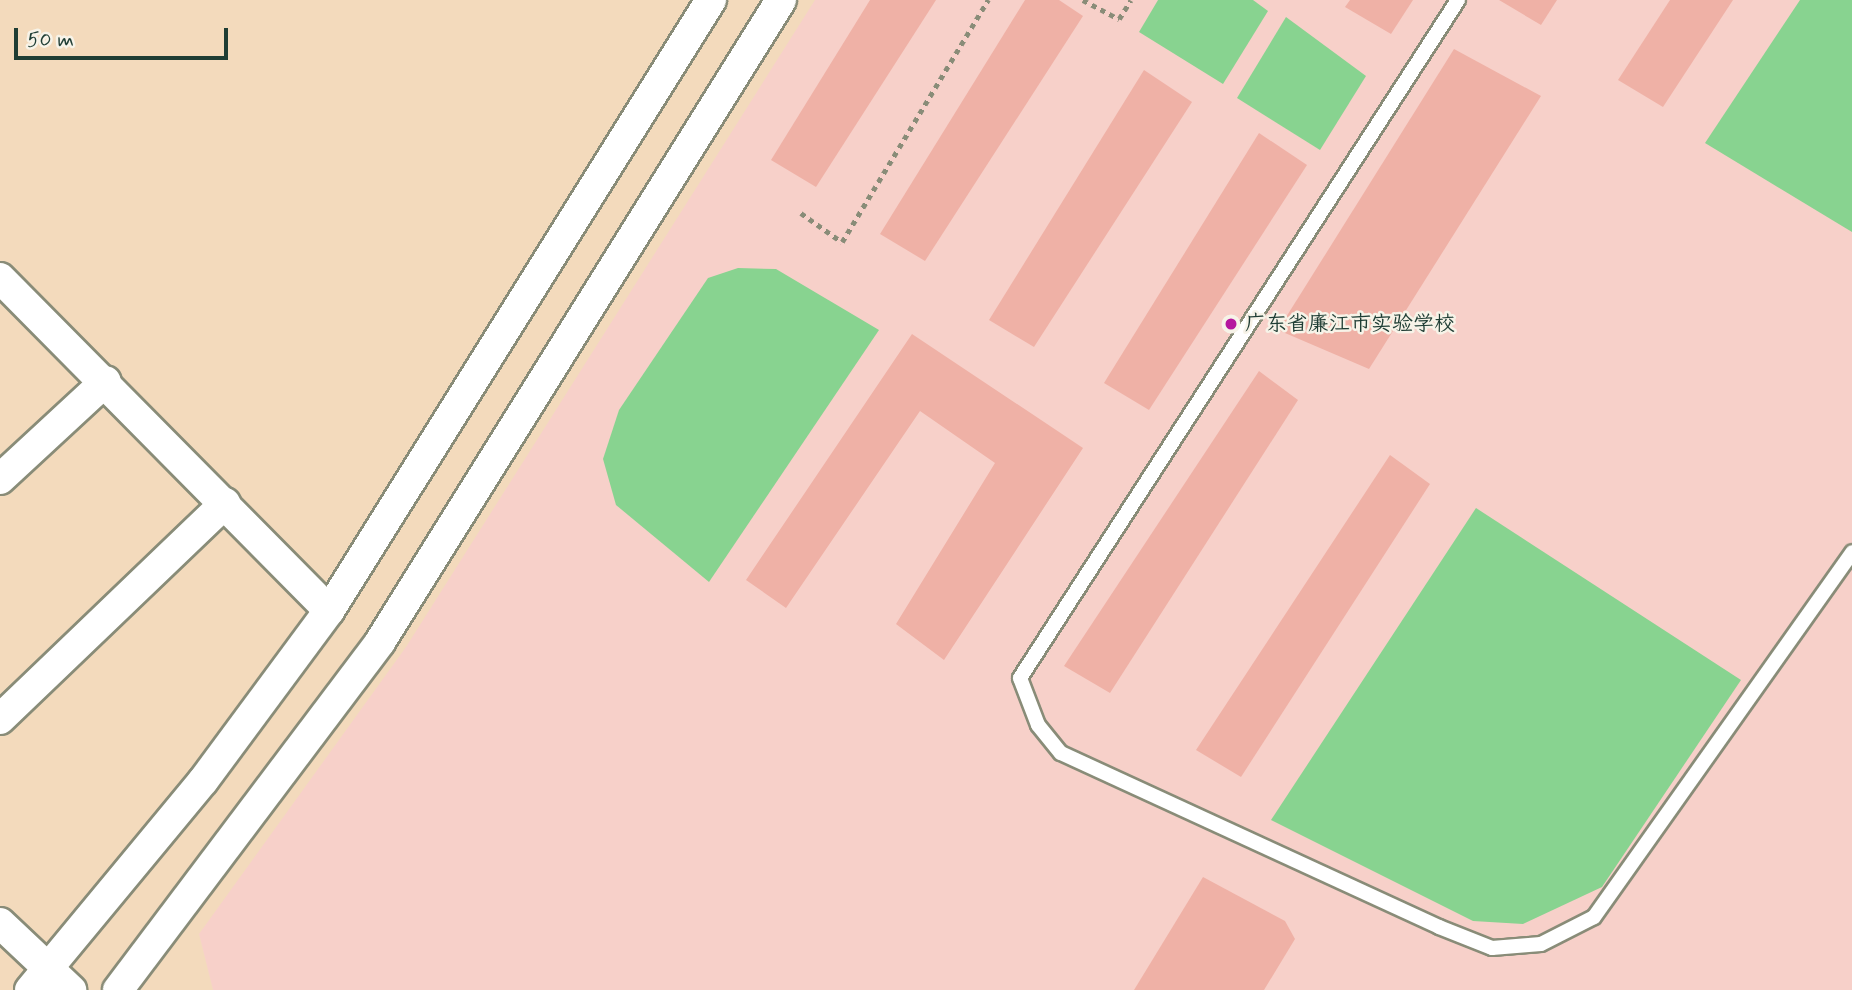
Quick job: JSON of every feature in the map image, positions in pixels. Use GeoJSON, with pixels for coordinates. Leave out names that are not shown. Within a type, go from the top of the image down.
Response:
{"type":"FeatureCollection","features":[{"type":"Feature","properties":{"kind":"street"},"geometry":{"type":"LineString","coordinates":[[39,980],[203,781],[330,611],[711,0]]}},
{"type":"Feature","properties":{"kind":"street"},"geometry":{"type":"LineString","coordinates":[[118,990],[380,642],[781,0]]}},
{"type":"Feature","properties":{"kind":"street"},"geometry":{"type":"LineString","coordinates":[[0,278],[106,381],[330,611]]}},
{"type":"Feature","properties":{"kind":"street"},"geometry":{"type":"LineString","coordinates":[[0,479],[106,381]]}},
{"type":"Feature","properties":{"kind":"street"},"geometry":{"type":"LineString","coordinates":[[0,719],[225,503]]}},
{"type":"Feature","properties":{"kind":"street"},"geometry":{"type":"LineString","coordinates":[[0,923],[39,980],[71,990]]}},
{"type":"Feature","properties":{"kind":"lane"},"geometry":{"type":"LineString","coordinates":[[1458,0],[1020,678],[1038,725],[1061,753],[1439,927],[1493,948],[1541,944],[1594,916],[1852,552]]}},
{"type":"Feature","properties":{"kind":"path"},"geometry":{"type":"LineString","coordinates":[[802,213],[842,242],[988,0]]}},
{"type":"Feature","properties":{"kind":"path"},"geometry":{"type":"LineString","coordinates":[[1083,0],[1119,19],[1131,0]]}},
{"type":"Feature","properties":{"kind":"shaded area","name":"广东省廉江市实验学校"},"geometry":{"type":"Polygon","coordinates":[[[815,0],[1852,0],[1852,990],[213,990],[199,934],[406,647],[815,0]]]}},
{"type":"Feature","properties":{"kind":"green space"},"geometry":{"type":"Polygon","coordinates":[[[1158,0],[1253,0],[1268,11],[1223,84],[1139,32],[1158,0]]]}},
{"type":"Feature","properties":{"kind":"green space"},"geometry":{"type":"Polygon","coordinates":[[[1800,0],[1852,0],[1852,232],[1705,143],[1800,0]]]}},
{"type":"Feature","properties":{"kind":"green space"},"geometry":{"type":"Polygon","coordinates":[[[1286,17],[1366,76],[1320,150],[1237,98],[1286,17]]]}},
{"type":"Feature","properties":{"kind":"green space"},"geometry":{"type":"Polygon","coordinates":[[[738,268],[776,269],[879,330],[709,582],[616,505],[603,459],[619,410],[708,278],[738,268]]]}},
{"type":"Feature","properties":{"kind":"green space"},"geometry":{"type":"Polygon","coordinates":[[[1476,508],[1741,680],[1602,887],[1523,924],[1473,921],[1271,820],[1476,508]]]}},
{"type":"Feature","properties":{"kind":"building"},"geometry":{"type":"Polygon","coordinates":[[[870,0],[936,0],[816,187],[771,160],[870,0]]]}},
{"type":"Feature","properties":{"kind":"building"},"geometry":{"type":"Polygon","coordinates":[[[1025,0],[1059,0],[1083,16],[925,261],[880,234],[1025,0]]]}},
{"type":"Feature","properties":{"kind":"building"},"geometry":{"type":"Polygon","coordinates":[[[1350,0],[1413,0],[1391,34],[1345,7],[1350,0]]]}},
{"type":"Feature","properties":{"kind":"building"},"geometry":{"type":"Polygon","coordinates":[[[1499,0],[1557,0],[1541,25],[1499,0]]]}},
{"type":"Feature","properties":{"kind":"building"},"geometry":{"type":"Polygon","coordinates":[[[1670,0],[1733,0],[1663,107],[1618,80],[1670,0]]]}},
{"type":"Feature","properties":{"kind":"building"},"geometry":{"type":"Polygon","coordinates":[[[1454,49],[1541,96],[1369,369],[1278,330],[1454,49]]]}},
{"type":"Feature","properties":{"kind":"building"},"geometry":{"type":"Polygon","coordinates":[[[1144,70],[1192,102],[1034,347],[989,320],[1144,70]]]}},
{"type":"Feature","properties":{"kind":"building"},"geometry":{"type":"Polygon","coordinates":[[[1259,133],[1307,165],[1149,410],[1104,383],[1259,133]]]}},
{"type":"Feature","properties":{"kind":"building"},"geometry":{"type":"Polygon","coordinates":[[[912,334],[1083,448],[944,660],[896,624],[995,463],[920,411],[786,608],[746,580],[912,334]]]}},
{"type":"Feature","properties":{"kind":"building"},"geometry":{"type":"Polygon","coordinates":[[[1259,371],[1298,400],[1110,693],[1064,666],[1259,371]]]}},
{"type":"Feature","properties":{"kind":"building"},"geometry":{"type":"Polygon","coordinates":[[[1390,455],[1430,484],[1241,777],[1196,750],[1390,455]]]}},
{"type":"Feature","properties":{"kind":"building"},"geometry":{"type":"Polygon","coordinates":[[[1203,877],[1285,921],[1295,939],[1264,990],[1134,990],[1203,877]]]}},
{"type":"Feature","properties":{"kind":"place","name":"广东省廉江市实验学校"},"geometry":{"type":"Point","coordinates":[1231,324]}}]}
